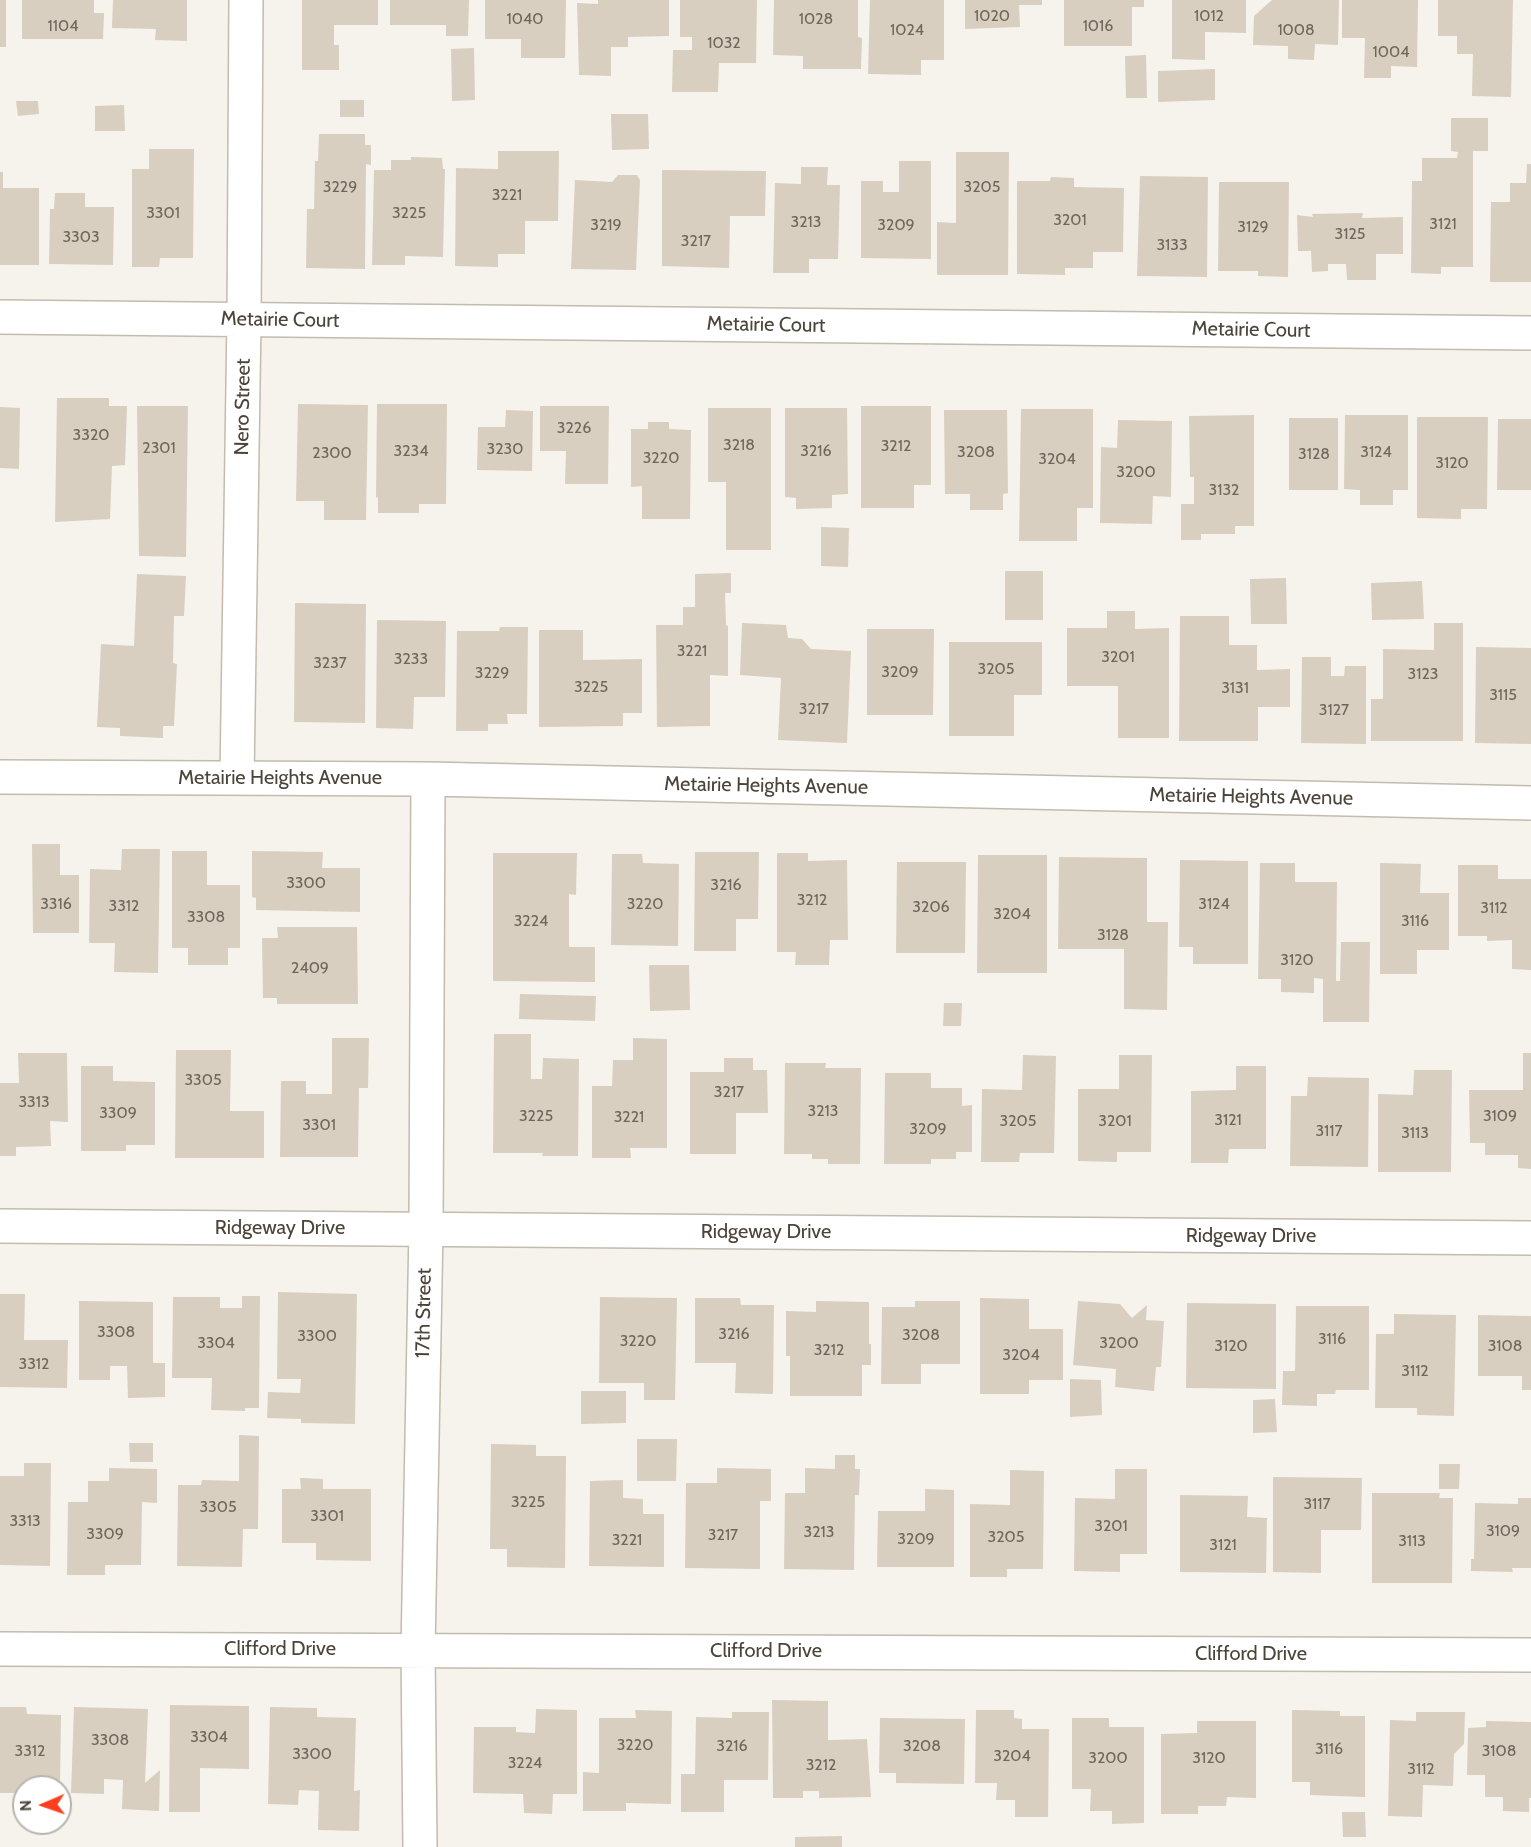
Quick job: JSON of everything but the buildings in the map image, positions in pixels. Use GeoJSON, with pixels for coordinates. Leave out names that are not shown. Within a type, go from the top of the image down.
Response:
{"type":"FeatureCollection","features":[{"type":"Feature","properties":{"kind":"street","name":"Nero Street"},"geometry":{"type":"LineString","coordinates":[[237,778],[246,0]]}},
{"type":"Feature","properties":{"kind":"street","name":"Metairie Court"},"geometry":{"type":"LineString","coordinates":[[0,317],[1531,333]]}},
{"type":"Feature","properties":{"kind":"street","name":"Metairie Heights Avenue"},"geometry":{"type":"LineString","coordinates":[[0,777],[428,779],[1531,803]]}},
{"type":"Feature","properties":{"kind":"street","name":"17th Street"},"geometry":{"type":"LineString","coordinates":[[420,1847],[418,1650],[426,1229],[428,779]]}},
{"type":"Feature","properties":{"kind":"street","name":"Ridgeway Drive"},"geometry":{"type":"LineString","coordinates":[[0,1226],[1531,1238]]}},
{"type":"Feature","properties":{"kind":"street","name":"Clifford Drive"},"geometry":{"type":"LineString","coordinates":[[0,1649],[1531,1655]]}}]}
